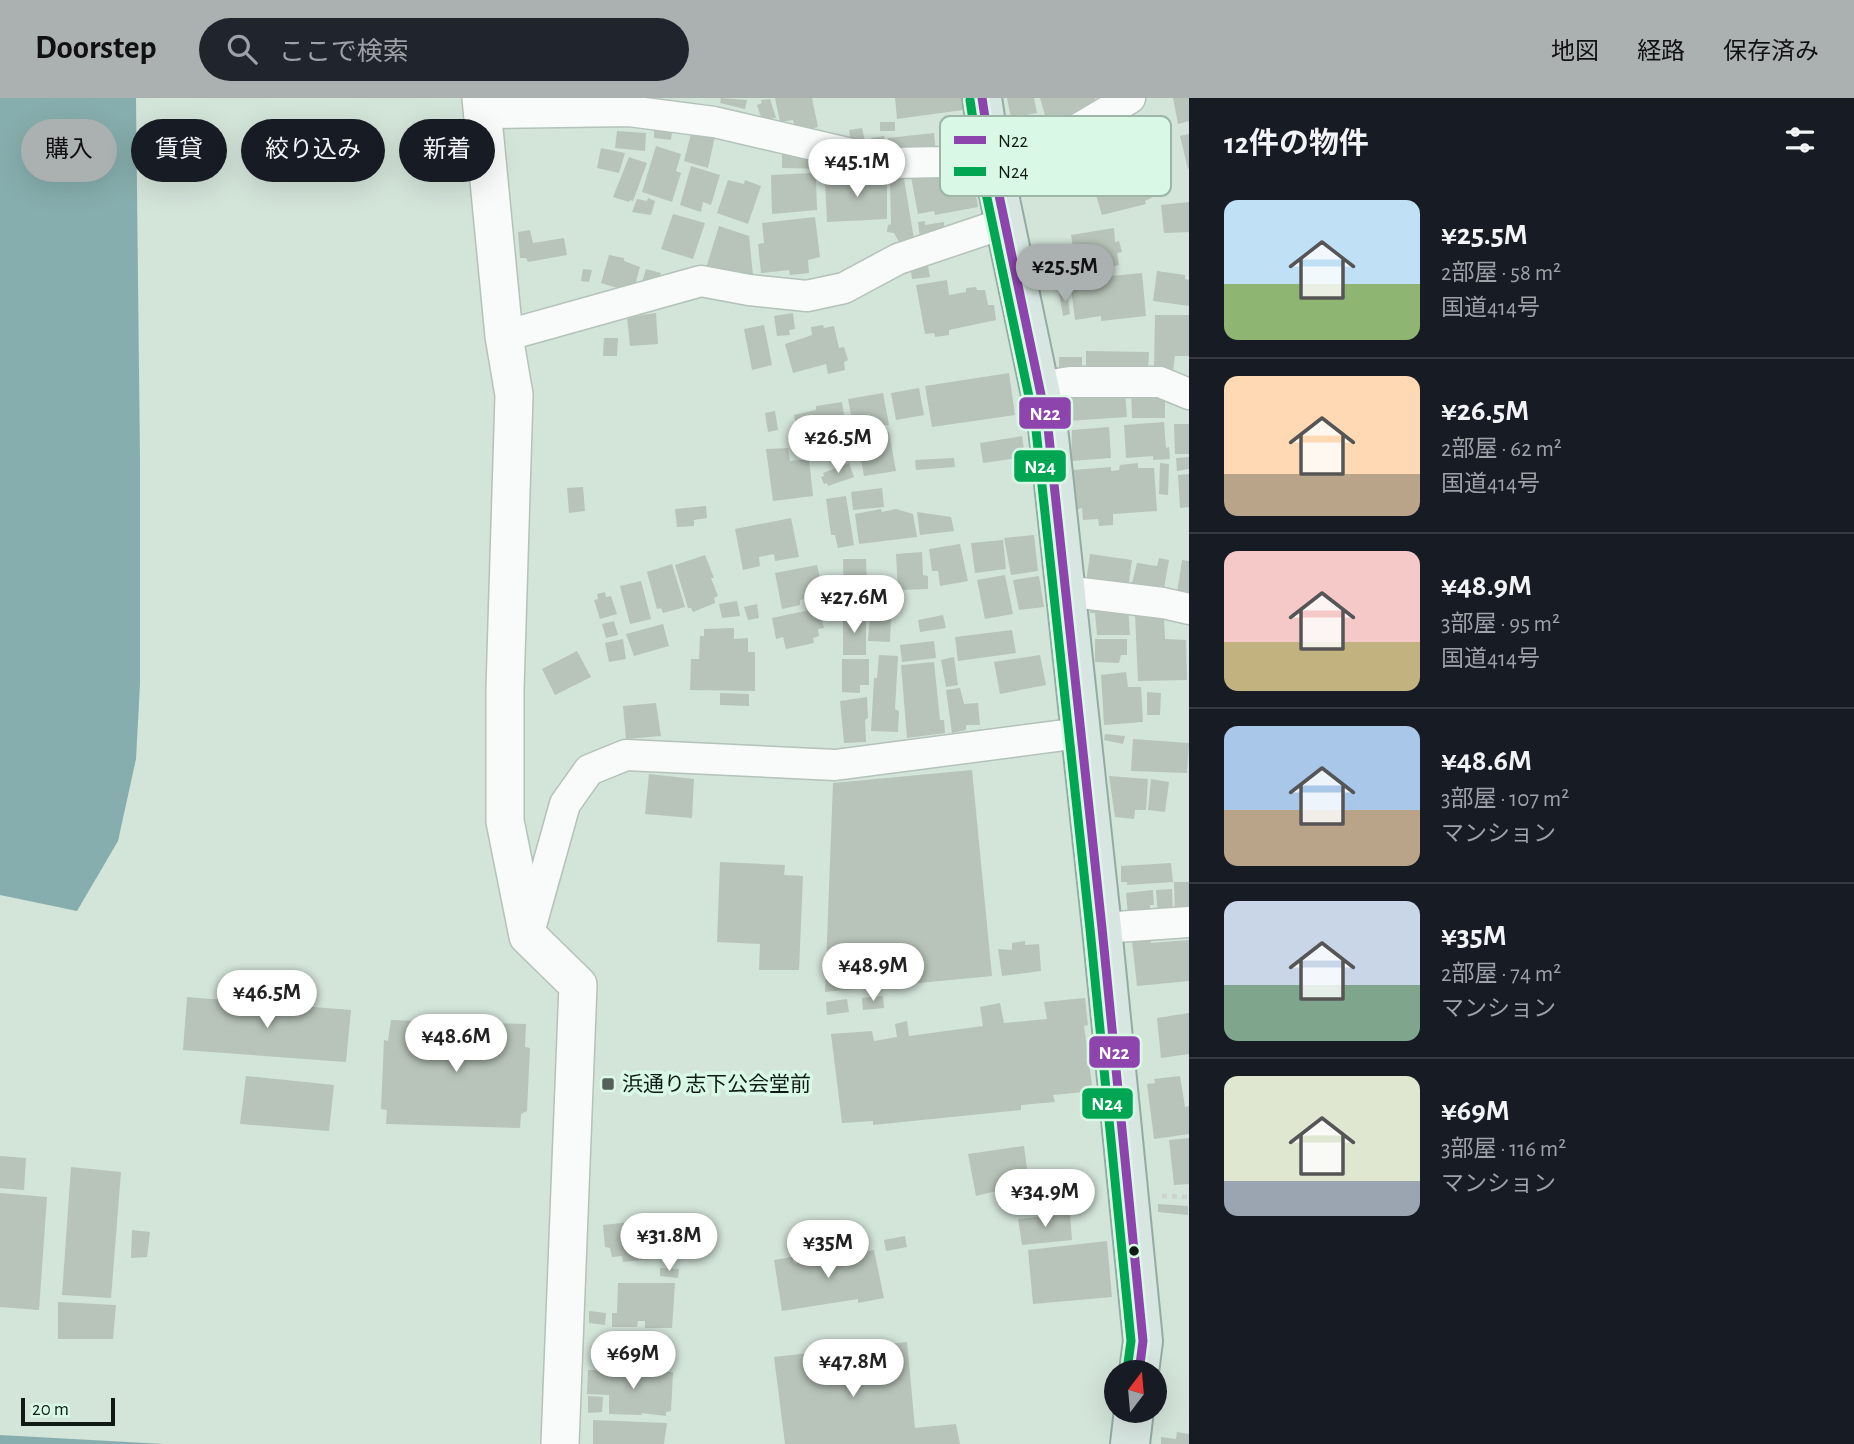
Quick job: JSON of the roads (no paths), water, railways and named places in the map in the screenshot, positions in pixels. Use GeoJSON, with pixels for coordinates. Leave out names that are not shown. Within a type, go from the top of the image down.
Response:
{"type":"FeatureCollection","features":[{"type":"Feature","properties":{"kind":"highway"},"geometry":{"type":"LineString","coordinates":[[982,98],[985,116]]}},
{"type":"Feature","properties":{"kind":"highway"},"geometry":{"type":"LineString","coordinates":[[1000,196],[1048,428],[1102,928],[1143,1341],[1141,1360]]}},
{"type":"Feature","properties":{"kind":"highway"},"geometry":{"type":"LineString","coordinates":[[1130,1444],[1132,1423]]}},
{"type":"Feature","properties":{"kind":"street"},"geometry":{"type":"LineString","coordinates":[[1095,116],[1130,98]]}},
{"type":"Feature","properties":{"kind":"street"},"geometry":{"type":"LineString","coordinates":[[560,1444],[578,985],[528,936],[505,821],[505,689],[514,395],[504,335],[482,106],[629,111],[714,122],[891,163],[940,162]]}},
{"type":"Feature","properties":{"kind":"street"},"geometry":{"type":"LineString","coordinates":[[504,335],[701,281],[749,290],[807,296],[844,288],[898,259],[1005,223]]}},
{"type":"Feature","properties":{"kind":"street"},"geometry":{"type":"LineString","coordinates":[[1039,387],[1070,382],[1160,382],[1189,394]]}},
{"type":"Feature","properties":{"kind":"street"},"geometry":{"type":"LineString","coordinates":[[1065,591],[1163,603],[1189,609]]}},
{"type":"Feature","properties":{"kind":"street"},"geometry":{"type":"LineString","coordinates":[[528,936],[565,804],[589,770],[626,755],[835,765],[1080,733]]}},
{"type":"Feature","properties":{"kind":"street"},"geometry":{"type":"LineString","coordinates":[[1102,928],[1189,922]]}},
{"type":"Feature","properties":{"kind":"water"},"geometry":{"type":"Polygon","coordinates":[[[0,98],[136,98],[136,119],[131,119],[131,182],[137,182],[140,461],[140,684],[136,759],[118,841],[77,911],[0,895],[0,98]]]}},
{"type":"Feature","properties":{"kind":"water"},"geometry":{"type":"Polygon","coordinates":[[[0,1435],[164,1444],[0,1444],[0,1435]]]}},
{"type":"Feature","properties":{"kind":"place","name":"浜通り志下公会堂前"},"geometry":{"type":"Point","coordinates":[608,1084]}}]}
